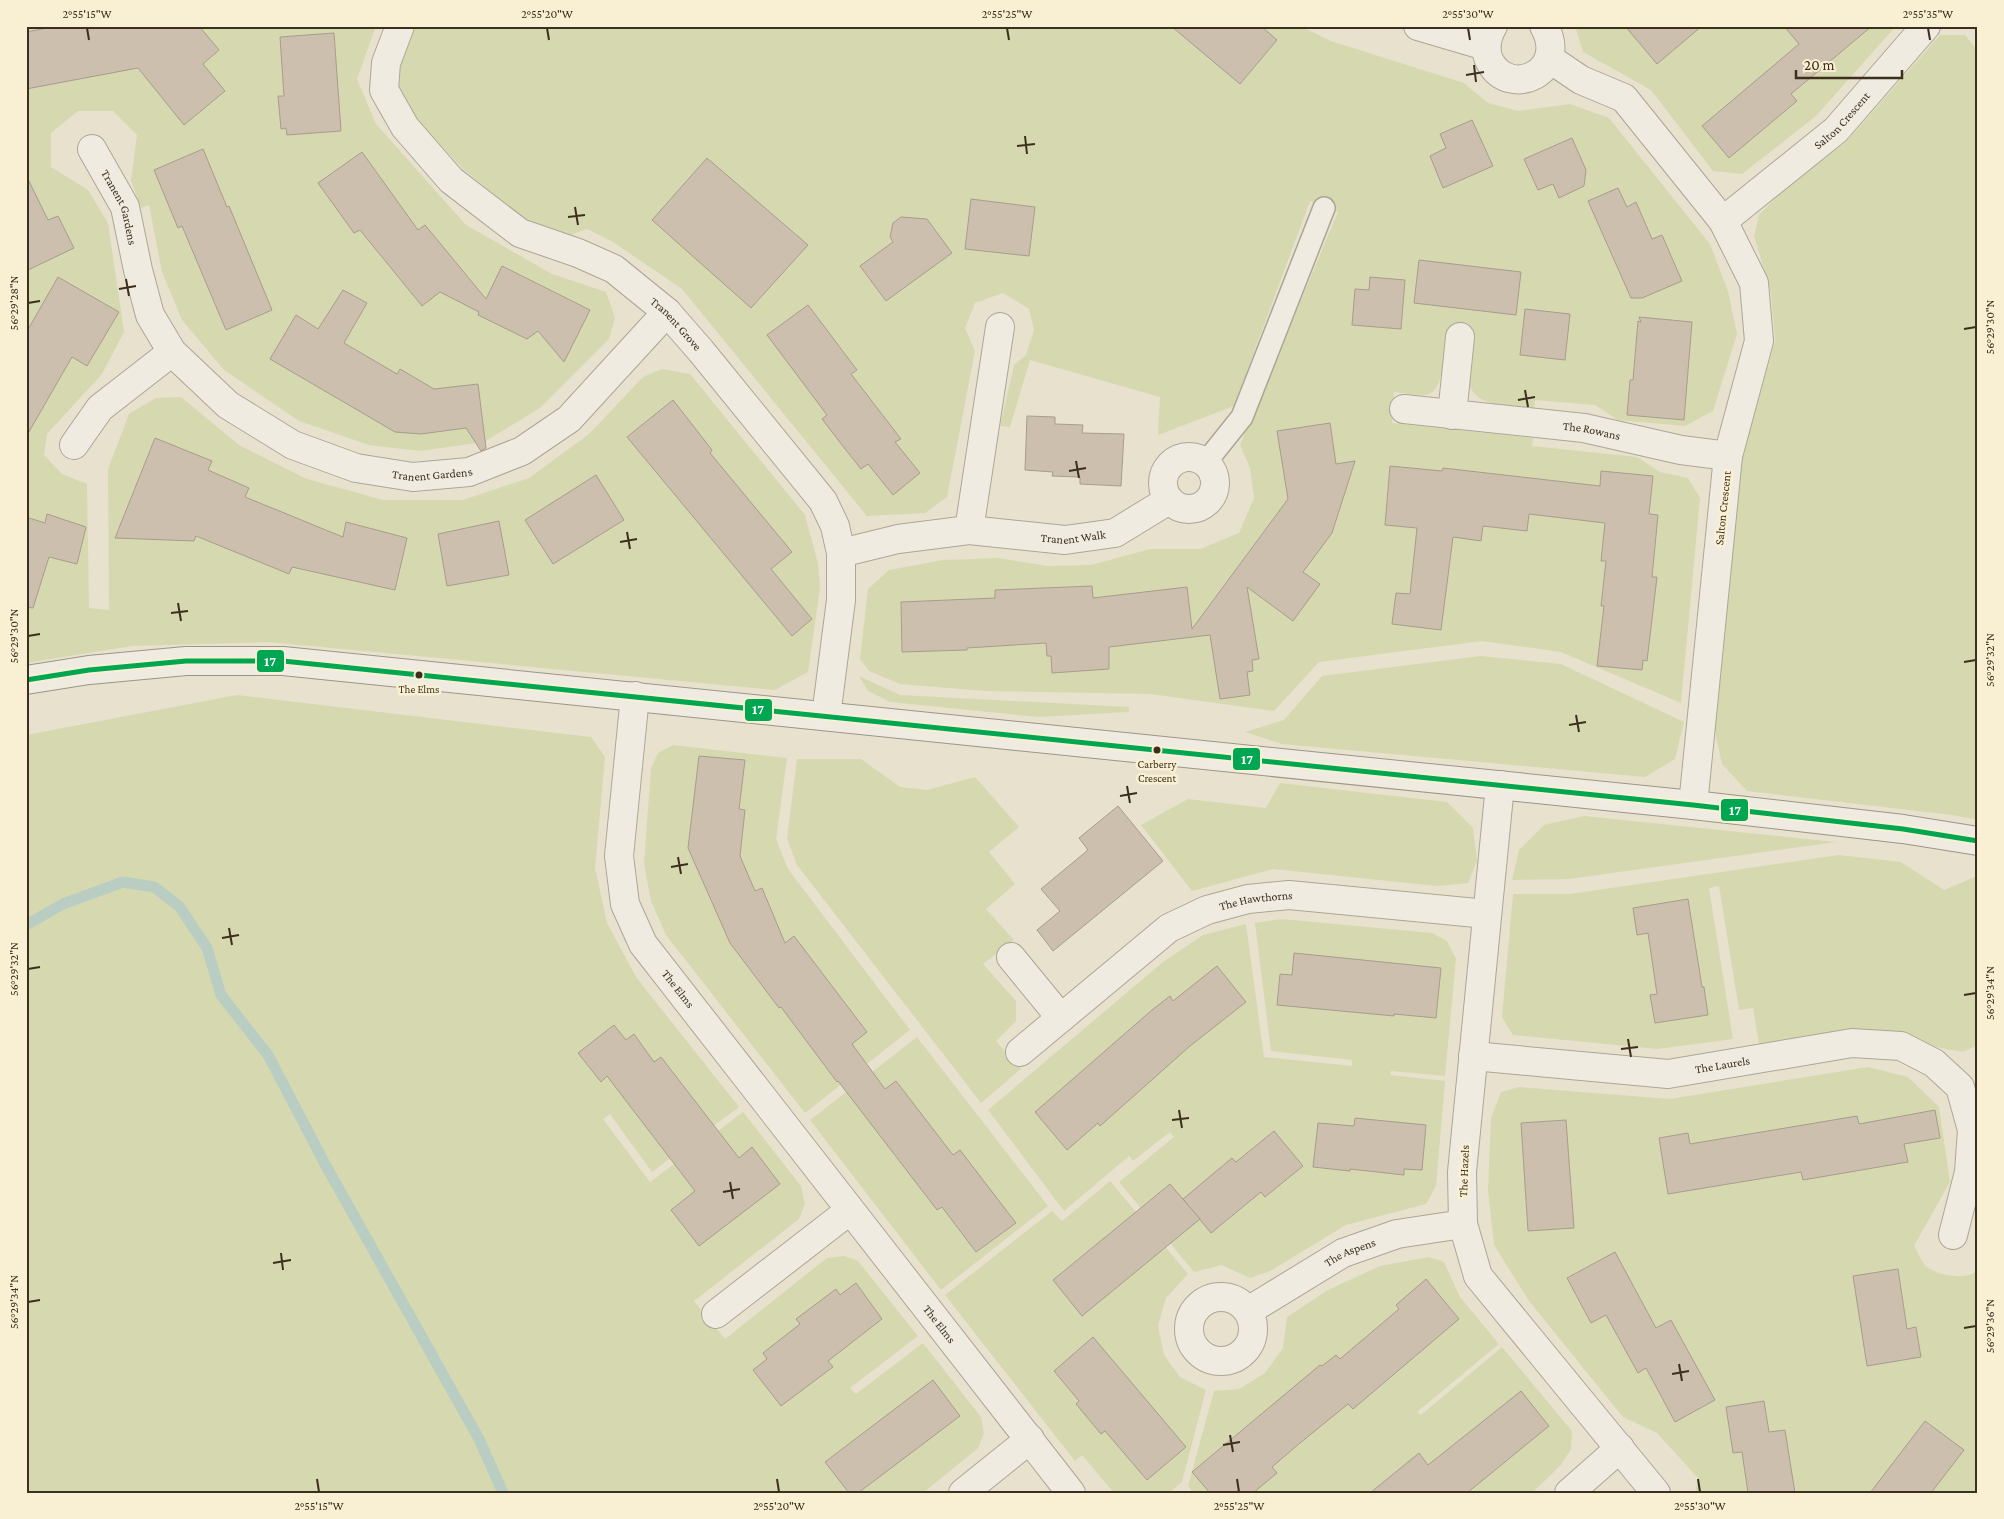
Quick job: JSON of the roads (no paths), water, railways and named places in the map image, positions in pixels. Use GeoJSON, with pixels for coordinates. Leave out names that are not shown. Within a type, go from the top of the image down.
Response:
{"type":"FeatureCollection","features":[{"type":"Feature","properties":{"kind":"street","name":"Tranent Grove"},"geometry":{"type":"LineString","coordinates":[[400,26],[386,64],[384,90],[405,127],[451,180],[520,233],[578,253],[614,269],[666,312],[707,358],[823,501],[835,526],[841,553],[841,600],[826,716]]}},
{"type":"Feature","properties":{"kind":"street"},"geometry":{"type":"LineString","coordinates":[[1418,26],[1490,36],[1488,57],[1493,67],[1502,75],[1512,79],[1524,79],[1534,76],[1550,59],[1552,48],[1550,36],[1544,26]]}},
{"type":"Feature","properties":{"kind":"street","name":"Salton Crescent"},"geometry":{"type":"LineString","coordinates":[[1723,221],[1836,130],[1926,26]]}},
{"type":"Feature","properties":{"kind":"street","name":"Salton Crescent"},"geometry":{"type":"LineString","coordinates":[[1550,59],[1581,80],[1624,98],[1723,221],[1754,283],[1759,341],[1728,456],[1692,805]]}},
{"type":"Feature","properties":{"kind":"street","name":"Tranent Gardens"},"geometry":{"type":"LineString","coordinates":[[92,149],[125,207],[138,270],[150,315],[172,352],[228,406],[293,445],[356,468],[413,477],[469,472],[522,450],[569,418],[666,312]]}},
{"type":"Feature","properties":{"kind":"street"},"geometry":{"type":"LineString","coordinates":[[969,530],[1000,327]]}},
{"type":"Feature","properties":{"kind":"street"},"geometry":{"type":"LineString","coordinates":[[1452,415],[1460,337]]}},
{"type":"Feature","properties":{"kind":"street"},"geometry":{"type":"LineString","coordinates":[[74,445],[100,408],[172,352]]}},
{"type":"Feature","properties":{"kind":"street","name":"The Rowans"},"geometry":{"type":"LineString","coordinates":[[1404,409],[1584,428],[1681,450],[1728,456]]}},
{"type":"Feature","properties":{"kind":"street"},"geometry":{"type":"LineString","coordinates":[[1188,456],[1206,462],[1212,470],[1215,484],[1211,497],[1204,504],[1195,508],[1185,509],[1176,506],[1169,500],[1164,491],[1162,482],[1164,472],[1170,464],[1188,456]]}},
{"type":"Feature","properties":{"kind":"street","name":"Tranent Walk"},"geometry":{"type":"LineString","coordinates":[[841,553],[898,539],[969,530],[1065,540],[1115,533],[1169,500]]}},
{"type":"Feature","properties":{"kind":"street"},"geometry":{"type":"LineString","coordinates":[[26,680],[89,670],[186,661],[283,661],[1692,805],[1902,829],[1978,841]]}},
{"type":"Feature","properties":{"kind":"street","name":"The Elms"},"geometry":{"type":"LineString","coordinates":[[635,696],[619,856],[625,904],[643,944],[849,1211],[1071,1493]]}},
{"type":"Feature","properties":{"kind":"street","name":"The Hazels"},"geometry":{"type":"LineString","coordinates":[[1500,785],[1462,1172],[1463,1224],[1478,1276],[1656,1493]]}},
{"type":"Feature","properties":{"kind":"street","name":"The Hawthorns"},"geometry":{"type":"LineString","coordinates":[[1020,1052],[1170,928],[1207,910],[1248,899],[1289,895],[1487,914]]}},
{"type":"Feature","properties":{"kind":"street"},"geometry":{"type":"LineString","coordinates":[[1011,957],[1061,1018]]}},
{"type":"Feature","properties":{"kind":"street","name":"The Laurels"},"geometry":{"type":"LineString","coordinates":[[1473,1056],[1668,1074],[1852,1043],[1901,1046],[1969,1079],[1972,1130],[1969,1172],[1953,1235]]}},
{"type":"Feature","properties":{"kind":"street"},"geometry":{"type":"LineString","coordinates":[[716,1314],[849,1211]]}},
{"type":"Feature","properties":{"kind":"street","name":"The Aspens"},"geometry":{"type":"LineString","coordinates":[[1248,1311],[1343,1253],[1397,1234],[1463,1224]]}},
{"type":"Feature","properties":{"kind":"street"},"geometry":{"type":"LineString","coordinates":[[963,1493],[1030,1439]]}},
{"type":"Feature","properties":{"kind":"street"},"geometry":{"type":"LineString","coordinates":[[1569,1493],[1620,1448]]}},
{"type":"Feature","properties":{"kind":"lane"},"geometry":{"type":"LineString","coordinates":[[1206,462],[1242,417],[1324,208]]}},
{"type":"Feature","properties":{"kind":"waterway"},"geometry":{"type":"LineString","coordinates":[[26,925],[63,904],[123,882],[154,887],[179,906],[207,948],[221,995],[268,1055],[325,1164],[479,1439],[503,1493]]}},
{"type":"Feature","properties":{"kind":"place","name":"The Elms"},"geometry":{"type":"Point","coordinates":[419,675]}},
{"type":"Feature","properties":{"kind":"place","name":"Carberry Crescent"},"geometry":{"type":"Point","coordinates":[1157,750]}}]}
